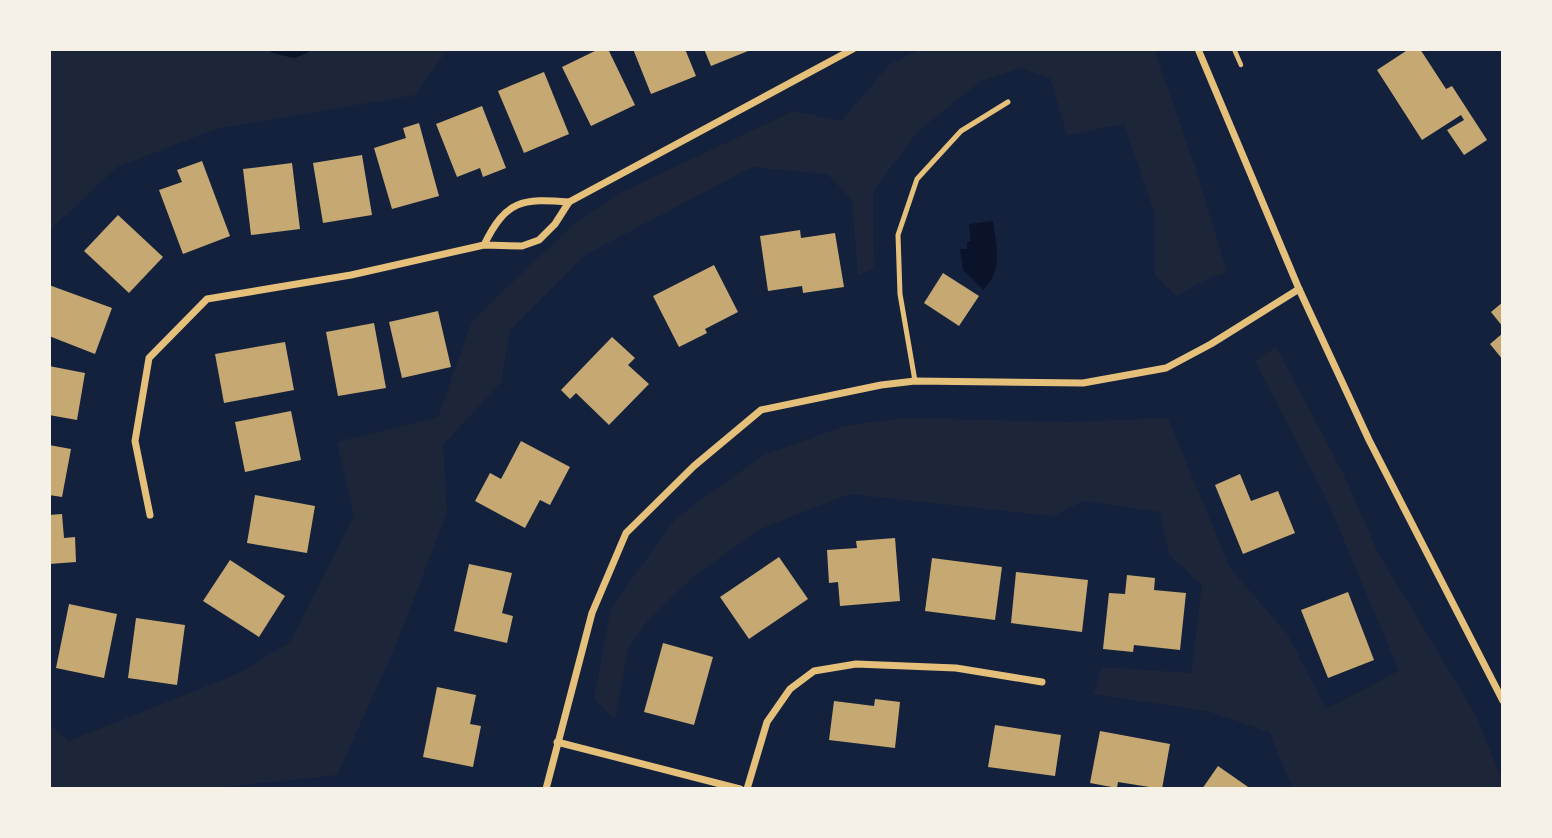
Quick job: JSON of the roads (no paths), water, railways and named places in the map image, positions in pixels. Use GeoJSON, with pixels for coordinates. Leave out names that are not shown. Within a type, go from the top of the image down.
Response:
{"type":"FeatureCollection","features":[{"type":"Feature","properties":{"kind":"street"},"geometry":{"type":"LineString","coordinates":[[150,515],[135,440],[149,358],[207,299],[351,275],[484,245],[522,246],[540,240],[569,202],[853,49]]}},
{"type":"Feature","properties":{"kind":"street"},"geometry":{"type":"LineString","coordinates":[[1198,49],[1299,289],[1382,468],[1503,701]]}},
{"type":"Feature","properties":{"kind":"street"},"geometry":{"type":"LineString","coordinates":[[484,245],[493,227],[510,208],[521,202],[569,202]]}},
{"type":"Feature","properties":{"kind":"street"},"geometry":{"type":"LineString","coordinates":[[546,789],[592,613],[626,533],[694,466],[761,410],[881,385],[915,382],[1083,383],[1166,368],[1211,344],[1299,289]]}},
{"type":"Feature","properties":{"kind":"street"},"geometry":{"type":"LineString","coordinates":[[747,789],[767,722],[790,689],[814,671],[856,664],[956,668],[1042,682]]}},
{"type":"Feature","properties":{"kind":"street"},"geometry":{"type":"LineString","coordinates":[[557,742],[740,789]]}},
{"type":"Feature","properties":{"kind":"lane"},"geometry":{"type":"LineString","coordinates":[[915,382],[900,294],[898,236],[917,179],[961,131],[1008,102]]}},
{"type":"Feature","properties":{"kind":"waterway"},"geometry":{"type":"LineString","coordinates":[[274,49],[294,54],[306,49]]}}]}
